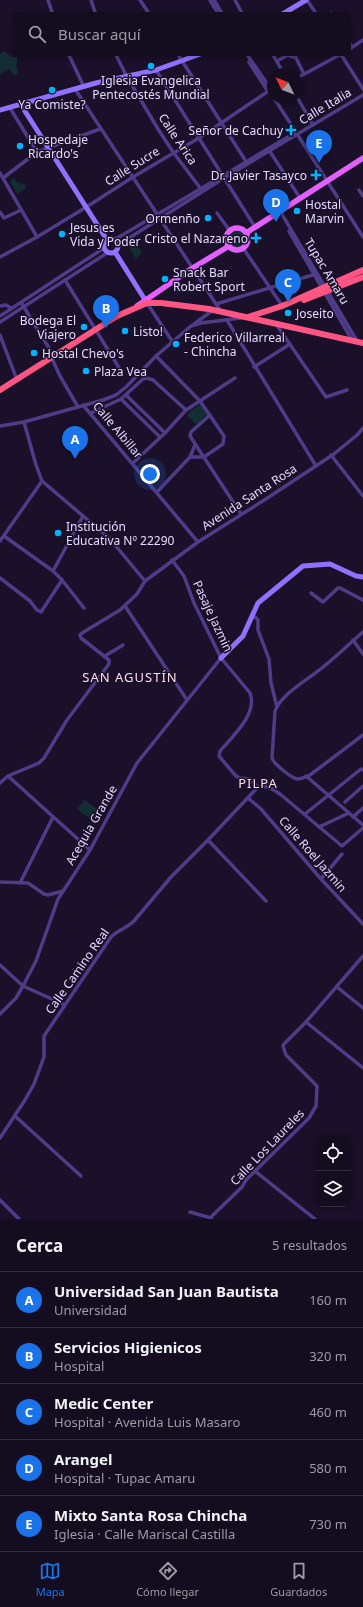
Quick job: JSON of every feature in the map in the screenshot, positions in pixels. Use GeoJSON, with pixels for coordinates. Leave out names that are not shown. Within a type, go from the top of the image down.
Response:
{"type":"FeatureCollection","features":[{"type":"Feature","properties":{"kind":"highway"},"geometry":{"type":"LineString","coordinates":[[325,290],[363,270]]}},
{"type":"Feature","properties":{"kind":"highway"},"geometry":{"type":"LineString","coordinates":[[248,318],[283,307],[363,277]]}},
{"type":"Feature","properties":{"kind":"highway"},"geometry":{"type":"LineString","coordinates":[[0,390],[117,316],[146,302],[214,307],[220,311],[248,318],[357,341]]}},
{"type":"Feature","properties":{"kind":"main road"},"geometry":{"type":"LineString","coordinates":[[246,233],[363,158]]}},
{"type":"Feature","properties":{"kind":"main road"},"geometry":{"type":"LineString","coordinates":[[238,228],[248,236],[247,243],[243,248],[237,250],[229,246],[227,237],[230,232],[238,228]]}},
{"type":"Feature","properties":{"kind":"main road"},"geometry":{"type":"LineString","coordinates":[[146,302],[191,269],[229,246]]}},
{"type":"Feature","properties":{"kind":"street"},"geometry":{"type":"LineString","coordinates":[[48,0],[52,12]]}},
{"type":"Feature","properties":{"kind":"street"},"geometry":{"type":"LineString","coordinates":[[91,0],[95,12]]}},
{"type":"Feature","properties":{"kind":"street"},"geometry":{"type":"LineString","coordinates":[[140,0],[148,12]]}},
{"type":"Feature","properties":{"kind":"street"},"geometry":{"type":"LineString","coordinates":[[210,0],[217,12]]}},
{"type":"Feature","properties":{"kind":"street"},"geometry":{"type":"LineString","coordinates":[[214,0],[221,12]]}},
{"type":"Feature","properties":{"kind":"street"},"geometry":{"type":"LineString","coordinates":[[235,0],[241,12]]}},
{"type":"Feature","properties":{"kind":"street"},"geometry":{"type":"LineString","coordinates":[[286,12],[307,0],[315,12]]}},
{"type":"Feature","properties":{"kind":"street"},"geometry":{"type":"LineString","coordinates":[[351,48],[363,40]]}},
{"type":"Feature","properties":{"kind":"street"},"geometry":{"type":"LineString","coordinates":[[69,56],[84,87]]}},
{"type":"Feature","properties":{"kind":"street","name":"Calle Arica"},"geometry":{"type":"LineString","coordinates":[[116,56],[126,76],[173,152],[202,192]]}},
{"type":"Feature","properties":{"kind":"street"},"geometry":{"type":"LineString","coordinates":[[179,56],[246,163]]}},
{"type":"Feature","properties":{"kind":"street"},"geometry":{"type":"LineString","coordinates":[[0,110],[75,89],[156,70],[195,56]]}},
{"type":"Feature","properties":{"kind":"street"},"geometry":{"type":"LineString","coordinates":[[247,56],[267,90]]}},
{"type":"Feature","properties":{"kind":"street"},"geometry":{"type":"LineString","coordinates":[[274,56],[281,68]]}},
{"type":"Feature","properties":{"kind":"street"},"geometry":{"type":"LineString","coordinates":[[277,61],[286,56]]}},
{"type":"Feature","properties":{"kind":"street"},"geometry":{"type":"LineString","coordinates":[[295,56],[304,74],[337,56]]}},
{"type":"Feature","properties":{"kind":"street"},"geometry":{"type":"LineString","coordinates":[[344,56],[363,89]]}},
{"type":"Feature","properties":{"kind":"street"},"geometry":{"type":"LineString","coordinates":[[156,70],[255,227]]}},
{"type":"Feature","properties":{"kind":"street"},"geometry":{"type":"LineString","coordinates":[[75,89],[158,215],[214,307]]}},
{"type":"Feature","properties":{"kind":"street","name":"Calle Sucre"},"geometry":{"type":"LineString","coordinates":[[0,257],[37,237],[173,152],[199,138],[267,92]]}},
{"type":"Feature","properties":{"kind":"street","name":"Calle Italia"},"geometry":{"type":"LineString","coordinates":[[223,176],[363,95]]}},
{"type":"Feature","properties":{"kind":"street"},"geometry":{"type":"LineString","coordinates":[[27,103],[28,114]]}},
{"type":"Feature","properties":{"kind":"street"},"geometry":{"type":"LineString","coordinates":[[278,104],[363,237]]}},
{"type":"Feature","properties":{"kind":"street"},"geometry":{"type":"LineString","coordinates":[[301,104],[313,125]]}},
{"type":"Feature","properties":{"kind":"street"},"geometry":{"type":"LineString","coordinates":[[21,105],[107,240]]}},
{"type":"Feature","properties":{"kind":"street"},"geometry":{"type":"LineString","coordinates":[[10,108],[38,152]]}},
{"type":"Feature","properties":{"kind":"street"},"geometry":{"type":"LineString","coordinates":[[3,178],[38,152],[100,129]]}},
{"type":"Feature","properties":{"kind":"street"},"geometry":{"type":"LineString","coordinates":[[269,150],[300,198]]}},
{"type":"Feature","properties":{"kind":"street"},"geometry":{"type":"LineString","coordinates":[[0,173],[37,237]]}},
{"type":"Feature","properties":{"kind":"street"},"geometry":{"type":"LineString","coordinates":[[107,240],[114,240],[158,215],[200,188],[223,176]]}},
{"type":"Feature","properties":{"kind":"street"},"geometry":{"type":"LineString","coordinates":[[115,252],[118,245],[202,192],[223,176]]}},
{"type":"Feature","properties":{"kind":"street"},"geometry":{"type":"LineString","coordinates":[[359,190],[363,196]]}},
{"type":"Feature","properties":{"kind":"street"},"geometry":{"type":"LineString","coordinates":[[0,212],[4,218],[21,210]]}},
{"type":"Feature","properties":{"kind":"street","name":"Tupac Amaru"},"geometry":{"type":"LineString","coordinates":[[279,212],[357,341]]}},
{"type":"Feature","properties":{"kind":"street"},"geometry":{"type":"LineString","coordinates":[[218,213],[230,232]]}},
{"type":"Feature","properties":{"kind":"street"},"geometry":{"type":"LineString","coordinates":[[358,229],[363,226]]}},
{"type":"Feature","properties":{"kind":"street"},"geometry":{"type":"LineString","coordinates":[[106,250],[104,244],[107,240]]}},
{"type":"Feature","properties":{"kind":"street"},"geometry":{"type":"LineString","coordinates":[[114,240],[118,245]]}},
{"type":"Feature","properties":{"kind":"street"},"geometry":{"type":"LineString","coordinates":[[243,248],[283,307]]}},
{"type":"Feature","properties":{"kind":"street"},"geometry":{"type":"LineString","coordinates":[[0,322],[65,280],[106,250]]}},
{"type":"Feature","properties":{"kind":"street"},"geometry":{"type":"LineString","coordinates":[[0,316],[62,275],[106,250],[115,252],[172,341]]}},
{"type":"Feature","properties":{"kind":"street"},"geometry":{"type":"LineString","coordinates":[[0,426],[24,422],[116,395],[172,341],[214,307],[316,274]]}},
{"type":"Feature","properties":{"kind":"street"},"geometry":{"type":"LineString","coordinates":[[62,275],[121,371]]}},
{"type":"Feature","properties":{"kind":"street"},"geometry":{"type":"LineString","coordinates":[[20,302],[49,348],[60,376],[78,407]]}},
{"type":"Feature","properties":{"kind":"street"},"geometry":{"type":"LineString","coordinates":[[0,306],[6,305],[10,308]]}},
{"type":"Feature","properties":{"kind":"street"},"geometry":{"type":"LineString","coordinates":[[191,326],[201,323],[248,318]]}},
{"type":"Feature","properties":{"kind":"street"},"geometry":{"type":"LineString","coordinates":[[226,320],[316,466]]}},
{"type":"Feature","properties":{"kind":"street"},"geometry":{"type":"LineString","coordinates":[[275,323],[326,397],[348,390]]}},
{"type":"Feature","properties":{"kind":"street"},"geometry":{"type":"LineString","coordinates":[[0,334],[17,380]]}},
{"type":"Feature","properties":{"kind":"street"},"geometry":{"type":"LineString","coordinates":[[254,367],[290,344]]}},
{"type":"Feature","properties":{"kind":"street"},"geometry":{"type":"LineString","coordinates":[[156,356],[200,401],[224,436],[223,444],[204,457],[190,457]]}},
{"type":"Feature","properties":{"kind":"street"},"geometry":{"type":"LineString","coordinates":[[91,413],[121,400],[143,379],[146,378],[153,380],[186,410]]}},
{"type":"Feature","properties":{"kind":"street"},"geometry":{"type":"LineString","coordinates":[[133,463],[165,433],[186,410],[235,378]]}},
{"type":"Feature","properties":{"kind":"street"},"geometry":{"type":"LineString","coordinates":[[126,396],[165,433]]}},
{"type":"Feature","properties":{"kind":"street"},"geometry":{"type":"LineString","coordinates":[[121,400],[160,437]]}},
{"type":"Feature","properties":{"kind":"street","name":"Calle Albillar"},"geometry":{"type":"LineString","coordinates":[[83,405],[198,542]]}},
{"type":"Feature","properties":{"kind":"street"},"geometry":{"type":"LineString","coordinates":[[210,415],[190,434],[195,445],[232,498],[241,514]]}},
{"type":"Feature","properties":{"kind":"street"},"geometry":{"type":"LineString","coordinates":[[24,422],[42,481],[110,539],[145,581]]}},
{"type":"Feature","properties":{"kind":"street","name":"Avenida Santa Rosa"},"geometry":{"type":"LineString","coordinates":[[105,656],[81,638],[80,635],[125,606],[137,594],[145,581],[172,560],[332,455],[357,435],[363,428]]}},
{"type":"Feature","properties":{"kind":"street"},"geometry":{"type":"LineString","coordinates":[[157,492],[190,457],[195,445]]}},
{"type":"Feature","properties":{"kind":"street"},"geometry":{"type":"LineString","coordinates":[[332,455],[363,496]]}},
{"type":"Feature","properties":{"kind":"street"},"geometry":{"type":"LineString","coordinates":[[0,541],[42,481]]}},
{"type":"Feature","properties":{"kind":"street"},"geometry":{"type":"LineString","coordinates":[[53,571],[83,516]]}},
{"type":"Feature","properties":{"kind":"street"},"geometry":{"type":"LineString","coordinates":[[4,536],[53,571],[84,608]]}},
{"type":"Feature","properties":{"kind":"street","name":"Pasaje Jazmin"},"geometry":{"type":"LineString","coordinates":[[172,560],[184,576],[194,603],[221,658],[250,693],[252,698],[249,714],[220,752],[219,756],[234,775],[239,778],[250,779],[258,787]]}},
{"type":"Feature","properties":{"kind":"street"},"geometry":{"type":"LineString","coordinates":[[221,658],[243,636],[257,606],[261,601],[300,568],[306,565],[333,565],[356,576],[363,577]]}},
{"type":"Feature","properties":{"kind":"street"},"geometry":{"type":"LineString","coordinates":[[0,578],[30,601],[40,612],[43,610],[62,580]]}},
{"type":"Feature","properties":{"kind":"street"},"geometry":{"type":"LineString","coordinates":[[312,593],[323,602],[338,588],[340,588],[363,600]]}},
{"type":"Feature","properties":{"kind":"street"},"geometry":{"type":"LineString","coordinates":[[125,606],[187,700]]}},
{"type":"Feature","properties":{"kind":"street"},"geometry":{"type":"LineString","coordinates":[[252,617],[255,617],[258,620],[258,630],[269,659],[271,683],[277,707],[272,758],[273,762],[295,778],[302,778],[363,735]]}},
{"type":"Feature","properties":{"kind":"street"},"geometry":{"type":"LineString","coordinates":[[277,707],[289,694],[363,632]]}},
{"type":"Feature","properties":{"kind":"street"},"geometry":{"type":"LineString","coordinates":[[353,640],[363,654]]}},
{"type":"Feature","properties":{"kind":"street"},"geometry":{"type":"LineString","coordinates":[[0,783],[8,776],[39,763],[44,758],[67,720],[102,675],[110,662],[105,656],[123,645]]}},
{"type":"Feature","properties":{"kind":"street","name":"Acequia Grande"},"geometry":{"type":"LineString","coordinates":[[0,1014],[16,998],[23,986],[36,961],[58,899],[90,850],[138,763],[221,658]]}},
{"type":"Feature","properties":{"kind":"street"},"geometry":{"type":"LineString","coordinates":[[305,814],[329,796],[347,779],[361,769],[363,770]]}},
{"type":"Feature","properties":{"kind":"street"},"geometry":{"type":"LineString","coordinates":[[8,776],[90,850]]}},
{"type":"Feature","properties":{"kind":"street"},"geometry":{"type":"LineString","coordinates":[[258,787],[269,787],[305,814],[342,846],[363,826],[306,776]]}},
{"type":"Feature","properties":{"kind":"street"},"geometry":{"type":"LineString","coordinates":[[345,802],[363,786]]}},
{"type":"Feature","properties":{"kind":"street","name":"Calle Camino Real"},"geometry":{"type":"LineString","coordinates":[[0,1138],[34,1084],[44,1057],[44,1036],[112,937],[117,931],[130,925],[134,921],[171,877],[258,787]]}},
{"type":"Feature","properties":{"kind":"street","name":"Calle Roel Jazmin"},"geometry":{"type":"LineString","coordinates":[[248,798],[261,809],[321,879],[363,924]]}},
{"type":"Feature","properties":{"kind":"street"},"geometry":{"type":"LineString","coordinates":[[353,816],[363,808]]}},
{"type":"Feature","properties":{"kind":"street"},"geometry":{"type":"LineString","coordinates":[[319,827],[349,813]]}},
{"type":"Feature","properties":{"kind":"street"},"geometry":{"type":"LineString","coordinates":[[20,883],[53,817]]}},
{"type":"Feature","properties":{"kind":"street"},"geometry":{"type":"LineString","coordinates":[[208,840],[266,901]]}},
{"type":"Feature","properties":{"kind":"street"},"geometry":{"type":"LineString","coordinates":[[321,879],[342,854]]}},
{"type":"Feature","properties":{"kind":"street"},"geometry":{"type":"LineString","coordinates":[[0,882],[28,883],[44,894],[48,895],[63,891]]}},
{"type":"Feature","properties":{"kind":"street","name":"Calle Los Laureles"},"geometry":{"type":"LineString","coordinates":[[211,1218],[242,1187],[246,1180],[297,1131],[315,1110],[317,1086],[286,1055],[283,1050],[284,1044],[306,1022],[363,956]]}},
{"type":"Feature","properties":{"kind":"street"},"geometry":{"type":"LineString","coordinates":[[0,965],[23,986],[65,1005]]}},
{"type":"Feature","properties":{"kind":"street"},"geometry":{"type":"LineString","coordinates":[[337,986],[363,1008]]}},
{"type":"Feature","properties":{"kind":"street"},"geometry":{"type":"LineString","coordinates":[[306,1022],[363,1068]]}},
{"type":"Feature","properties":{"kind":"street"},"geometry":{"type":"LineString","coordinates":[[15,1116],[81,1176]]}},
{"type":"Feature","properties":{"kind":"street"},"geometry":{"type":"LineString","coordinates":[[255,1171],[315,1219]]}},
{"type":"Feature","properties":{"kind":"street"},"geometry":{"type":"LineString","coordinates":[[0,1200],[19,1219]]}},
{"type":"Feature","properties":{"kind":"street"},"geometry":{"type":"LineString","coordinates":[[190,1212],[211,1218]]}},
{"type":"Feature","properties":{"kind":"green space"},"geometry":{"type":"Polygon","coordinates":[[[5,51],[11,57],[17,57],[16,64],[18,73],[15,76],[9,69],[0,74],[0,54],[5,51]]]}},
{"type":"Feature","properties":{"kind":"green space"},"geometry":{"type":"Polygon","coordinates":[[[15,177],[17,183],[19,182],[21,185],[24,183],[26,188],[17,194],[10,181],[15,177]]]}},
{"type":"Feature","properties":{"kind":"green space"},"geometry":{"type":"Polygon","coordinates":[[[234,231],[240,231],[245,236],[243,245],[240,247],[234,247],[229,242],[229,236],[234,231]]]}},
{"type":"Feature","properties":{"kind":"green space"},"geometry":{"type":"Polygon","coordinates":[[[135,242],[142,252],[136,259],[129,247],[135,242]]]}},
{"type":"Feature","properties":{"kind":"green space"},"geometry":{"type":"Polygon","coordinates":[[[201,404],[208,413],[197,425],[187,416],[191,410],[201,404]]]}},
{"type":"Feature","properties":{"kind":"green space"},"geometry":{"type":"Polygon","coordinates":[[[85,800],[97,809],[89,818],[77,809],[85,800]]]}},
{"type":"Feature","properties":{"kind":"place","name":"Iglesia Evangelica Pentecostés Mundial"},"geometry":{"type":"Point","coordinates":[151,66]}},
{"type":"Feature","properties":{"kind":"place","name":"Ya Comiste?"},"geometry":{"type":"Point","coordinates":[52,90]}},
{"type":"Feature","properties":{"kind":"place","name":"Señor de Cachuy"},"geometry":{"type":"Point","coordinates":[291,130]}},
{"type":"Feature","properties":{"kind":"place","name":"Hospedaje Ricardo's"},"geometry":{"type":"Point","coordinates":[20,146]}},
{"type":"Feature","properties":{"kind":"place","name":"Mixto Santa Rosa Chincha"},"geometry":{"type":"Point","coordinates":[319,163]}},
{"type":"Feature","properties":{"kind":"place","name":"Dr. Javier Tasayco"},"geometry":{"type":"Point","coordinates":[316,175]}},
{"type":"Feature","properties":{"kind":"place","name":"Hostal Marvin"},"geometry":{"type":"Point","coordinates":[297,211]}},
{"type":"Feature","properties":{"kind":"place","name":"Ormenño"},"geometry":{"type":"Point","coordinates":[208,218]}},
{"type":"Feature","properties":{"kind":"place","name":"Arangel"},"geometry":{"type":"Point","coordinates":[276,222]}},
{"type":"Feature","properties":{"kind":"place","name":"Jesus es Vida y Poder"},"geometry":{"type":"Point","coordinates":[62,234]}},
{"type":"Feature","properties":{"kind":"place","name":"Cristo el Nazareno"},"geometry":{"type":"Point","coordinates":[256,238]}},
{"type":"Feature","properties":{"kind":"place","name":"Snack Bar Robert Sport"},"geometry":{"type":"Point","coordinates":[165,279]}},
{"type":"Feature","properties":{"kind":"place","name":"Medic Center"},"geometry":{"type":"Point","coordinates":[288,302]}},
{"type":"Feature","properties":{"kind":"place","name":"Joseito"},"geometry":{"type":"Point","coordinates":[288,313]}},
{"type":"Feature","properties":{"kind":"place","name":"Bodega El Viajero"},"geometry":{"type":"Point","coordinates":[84,327]}},
{"type":"Feature","properties":{"kind":"place","name":"Servicios Higienicos"},"geometry":{"type":"Point","coordinates":[106,328]}},
{"type":"Feature","properties":{"kind":"place","name":"Listo!"},"geometry":{"type":"Point","coordinates":[125,331]}},
{"type":"Feature","properties":{"kind":"place","name":"Federico Villarreal - Chincha"},"geometry":{"type":"Point","coordinates":[176,344]}},
{"type":"Feature","properties":{"kind":"place","name":"Hostal Chevo's"},"geometry":{"type":"Point","coordinates":[34,353]}},
{"type":"Feature","properties":{"kind":"place","name":"Plaza Vea"},"geometry":{"type":"Point","coordinates":[86,371]}},
{"type":"Feature","properties":{"kind":"place","name":"Universidad San Juan Bautista"},"geometry":{"type":"Point","coordinates":[75,459]}},
{"type":"Feature","properties":{"kind":"place","name":"Institución Educativa Nº 22290"},"geometry":{"type":"Point","coordinates":[58,533]}},
{"type":"Feature","properties":{"kind":"district","name":"SAN AGUSTÍN"},"geometry":{"type":"Point","coordinates":[130,677]}},
{"type":"Feature","properties":{"kind":"district","name":"PILPA"},"geometry":{"type":"Point","coordinates":[258,783]}}]}
